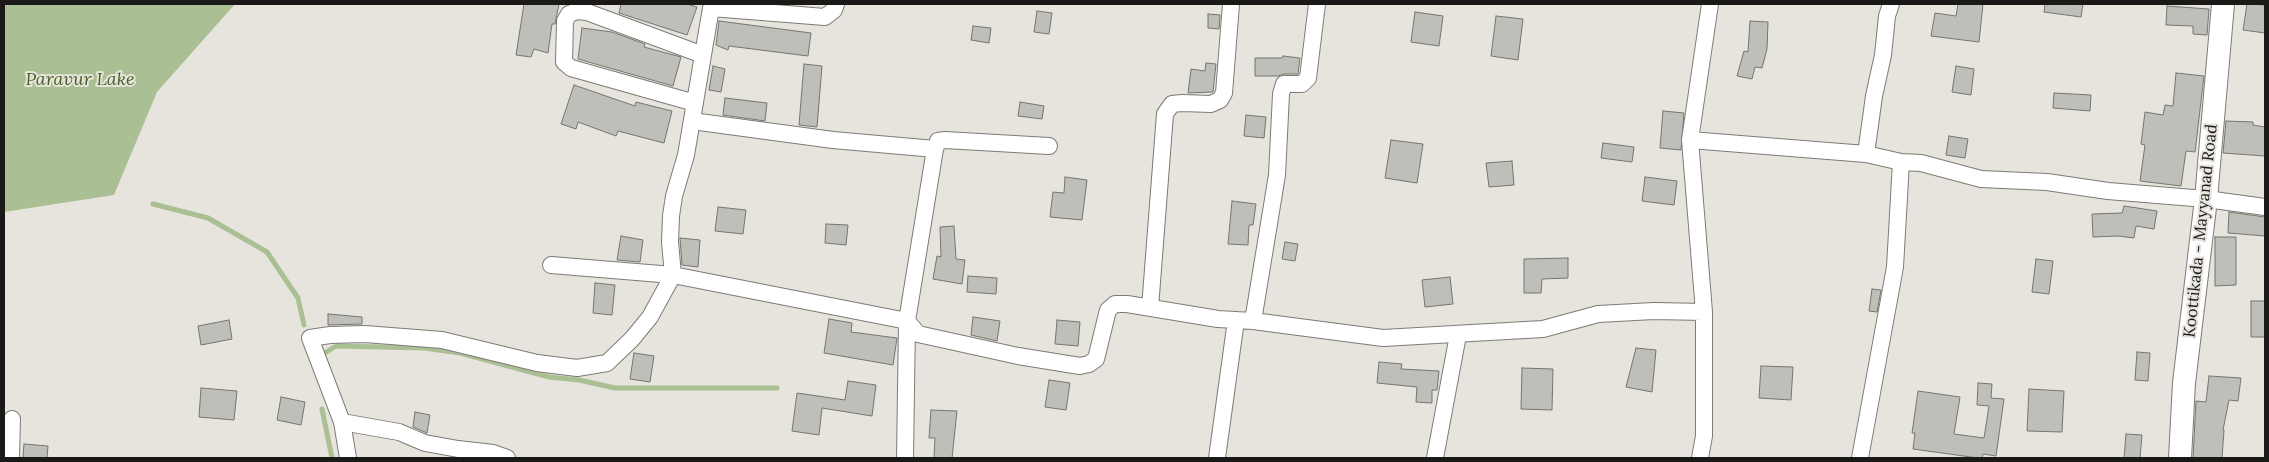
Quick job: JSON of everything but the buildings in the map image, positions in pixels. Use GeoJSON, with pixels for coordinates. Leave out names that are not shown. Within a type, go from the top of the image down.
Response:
{"type":"FeatureCollection","features":[{"type":"Feature","properties":{"kind":"main road","name":"Koottikada - Mayyanad Road"},"geometry":{"type":"LineString","coordinates":[[2180,458],[2184,383],[2206,199],[2223,4]]}},
{"type":"Feature","properties":{"kind":"street"},"geometry":{"type":"LineString","coordinates":[[348,458],[342,422],[310,338],[330,335],[365,334],[442,340],[537,363],[577,368],[607,363],[632,339],[650,317],[673,275],[670,242],[671,216],[674,196],[686,155],[711,6],[825,17],[834,10],[836,4]]}},
{"type":"Feature","properties":{"kind":"street"},"geometry":{"type":"LineString","coordinates":[[1150,308],[1165,114],[1172,104],[1211,104],[1220,100],[1224,93],[1231,4]]}},
{"type":"Feature","properties":{"kind":"street"},"geometry":{"type":"LineString","coordinates":[[1253,321],[1277,175],[1281,94],[1284,84],[1302,84],[1308,78],[1317,4]]}},
{"type":"Feature","properties":{"kind":"street"},"geometry":{"type":"LineString","coordinates":[[1700,458],[1704,436],[1704,312],[1690,140],[1710,4]]}},
{"type":"Feature","properties":{"kind":"street"},"geometry":{"type":"LineString","coordinates":[[1866,154],[1874,96],[1883,54],[1887,16],[1891,4]]}},
{"type":"Feature","properties":{"kind":"street"},"geometry":{"type":"LineString","coordinates":[[695,103],[570,68],[564,62],[565,21],[569,14],[577,11],[587,12],[703,55]]}},
{"type":"Feature","properties":{"kind":"street"},"geometry":{"type":"LineString","coordinates":[[692,121],[833,140],[935,149]]}},
{"type":"Feature","properties":{"kind":"street"},"geometry":{"type":"LineString","coordinates":[[1690,140],[1866,154],[1901,162],[1921,163],[1981,179],[2047,182],[2108,191],[2206,199],[2265,207]]}},
{"type":"Feature","properties":{"kind":"street"},"geometry":{"type":"LineString","coordinates":[[905,458],[907,321],[935,149],[938,141],[1049,146]]}},
{"type":"Feature","properties":{"kind":"street"},"geometry":{"type":"LineString","coordinates":[[1860,458],[1896,267],[1901,162]]}},
{"type":"Feature","properties":{"kind":"street"},"geometry":{"type":"LineString","coordinates":[[551,265],[673,275],[907,321],[918,334],[1018,356],[1080,366],[1089,364],[1096,359],[1108,310],[1115,304],[1126,304],[1218,320],[1253,321],[1383,338],[1543,329],[1598,314],[1704,312]]}},
{"type":"Feature","properties":{"kind":"street"},"geometry":{"type":"LineString","coordinates":[[1217,458],[1236,320]]}},
{"type":"Feature","properties":{"kind":"street"},"geometry":{"type":"LineString","coordinates":[[1435,458],[1458,335]]}},
{"type":"Feature","properties":{"kind":"street"},"geometry":{"type":"LineString","coordinates":[[11,458],[12,419]]}},
{"type":"Feature","properties":{"kind":"street"},"geometry":{"type":"LineString","coordinates":[[342,422],[399,432],[425,443],[493,453],[507,458]]}},
{"type":"Feature","properties":{"kind":"water","name":"Paravur Lake"},"geometry":{"type":"Polygon","coordinates":[[[4,4],[235,4],[157,92],[114,195],[4,212],[4,4]]]}},
{"type":"Feature","properties":{"kind":"waterway"},"geometry":{"type":"LineString","coordinates":[[153,204],[208,218],[267,252],[298,298],[304,325]]}},
{"type":"Feature","properties":{"kind":"waterway"},"geometry":{"type":"LineString","coordinates":[[320,356],[336,346],[424,348],[460,353],[549,377],[579,380],[615,388],[777,388]]}},
{"type":"Feature","properties":{"kind":"waterway"},"geometry":{"type":"LineString","coordinates":[[322,409],[332,458]]}}]}
